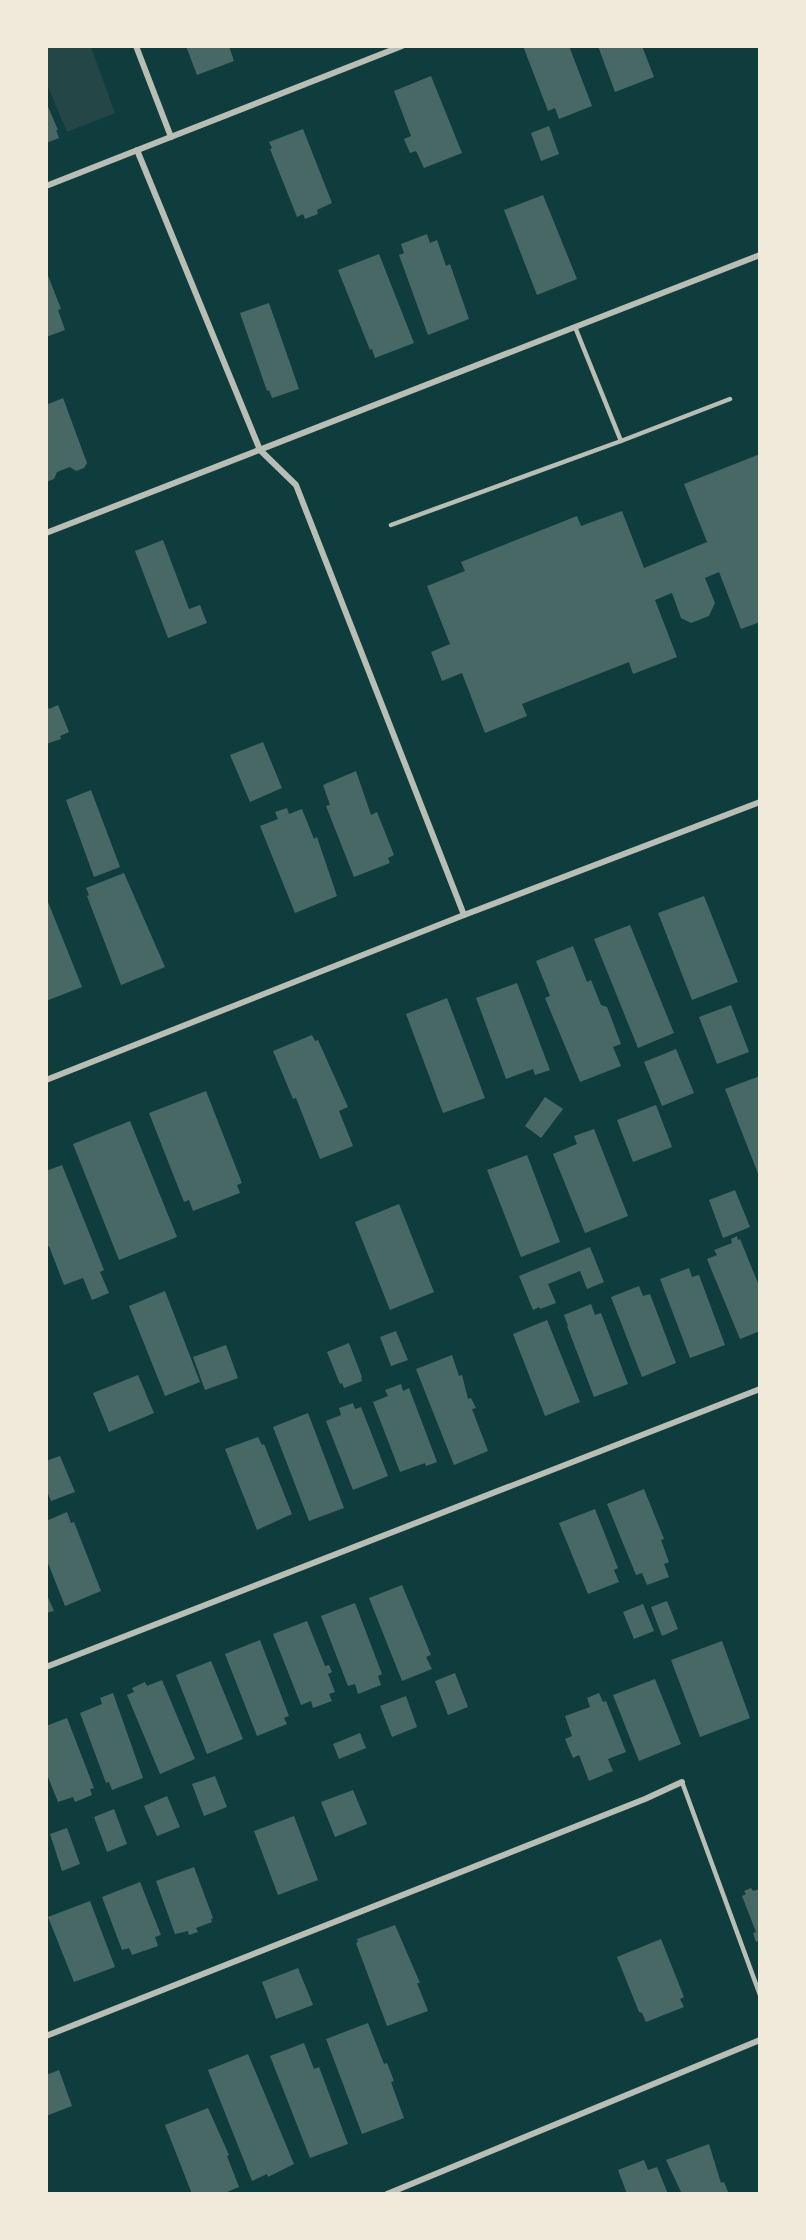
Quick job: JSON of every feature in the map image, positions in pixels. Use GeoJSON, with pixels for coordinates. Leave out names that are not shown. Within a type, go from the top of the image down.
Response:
{"type":"FeatureCollection","features":[{"type":"Feature","properties":{"kind":"street"},"geometry":{"type":"LineString","coordinates":[[136,46],[171,137]]}},
{"type":"Feature","properties":{"kind":"street"},"geometry":{"type":"LineString","coordinates":[[46,186],[402,46]]}},
{"type":"Feature","properties":{"kind":"street"},"geometry":{"type":"LineString","coordinates":[[137,150],[260,450],[296,485],[464,915]]}},
{"type":"Feature","properties":{"kind":"street"},"geometry":{"type":"LineString","coordinates":[[46,533],[759,255]]}},
{"type":"Feature","properties":{"kind":"street"},"geometry":{"type":"LineString","coordinates":[[46,1080],[464,915],[759,802]]}},
{"type":"Feature","properties":{"kind":"street"},"geometry":{"type":"LineString","coordinates":[[46,1667],[759,1389]]}},
{"type":"Feature","properties":{"kind":"street"},"geometry":{"type":"LineString","coordinates":[[46,2036],[682,1782]]}},
{"type":"Feature","properties":{"kind":"street"},"geometry":{"type":"LineString","coordinates":[[387,2193],[759,2040]]}},
{"type":"Feature","properties":{"kind":"lane"},"geometry":{"type":"LineString","coordinates":[[575,327],[621,441]]}},
{"type":"Feature","properties":{"kind":"lane"},"geometry":{"type":"LineString","coordinates":[[392,525],[730,399]]}},
{"type":"Feature","properties":{"kind":"lane"},"geometry":{"type":"LineString","coordinates":[[682,1782],[759,1995]]}},
{"type":"Feature","properties":{"kind":"shaded area"},"geometry":{"type":"Polygon","coordinates":[[[46,47],[91,47],[115,113],[67,132],[47,84],[46,47]]]}},
{"type":"Feature","properties":{"kind":"building"},"geometry":{"type":"Polygon","coordinates":[[[186,46],[229,46],[234,61],[197,75],[186,46]]]}},
{"type":"Feature","properties":{"kind":"building"},"geometry":{"type":"Polygon","coordinates":[[[523,46],[569,46],[592,106],[559,119],[555,108],[548,111],[523,46]]]}},
{"type":"Feature","properties":{"kind":"building"},"geometry":{"type":"Polygon","coordinates":[[[598,46],[642,46],[654,77],[615,92],[598,46]]]}},
{"type":"Feature","properties":{"kind":"building"},"geometry":{"type":"Polygon","coordinates":[[[431,76],[462,153],[424,168],[416,151],[410,153],[404,139],[411,136],[394,91],[431,76]]]}},
{"type":"Feature","properties":{"kind":"building"},"geometry":{"type":"Polygon","coordinates":[[[46,102],[59,138],[46,143],[46,102]]]}},
{"type":"Feature","properties":{"kind":"building"},"geometry":{"type":"Polygon","coordinates":[[[549,126],[559,154],[541,161],[531,133],[549,126]]]}},
{"type":"Feature","properties":{"kind":"building"},"geometry":{"type":"Polygon","coordinates":[[[303,129],[332,203],[317,210],[318,214],[305,219],[303,214],[297,217],[269,142],[303,129]]]}},
{"type":"Feature","properties":{"kind":"building"},"geometry":{"type":"Polygon","coordinates":[[[543,195],[577,279],[537,295],[504,210],[543,195]]]}},
{"type":"Feature","properties":{"kind":"building"},"geometry":{"type":"Polygon","coordinates":[[[427,234],[430,243],[437,240],[446,266],[450,264],[469,319],[428,335],[399,255],[404,253],[401,244],[427,234]]]}},
{"type":"Feature","properties":{"kind":"building"},"geometry":{"type":"Polygon","coordinates":[[[379,254],[414,343],[375,358],[338,270],[379,254]]]}},
{"type":"Feature","properties":{"kind":"building"},"geometry":{"type":"Polygon","coordinates":[[[47,273],[61,309],[58,310],[65,330],[46,337],[47,273]]]}},
{"type":"Feature","properties":{"kind":"building"},"geometry":{"type":"Polygon","coordinates":[[[269,303],[299,389],[272,398],[269,390],[267,391],[240,313],[269,303]]]}},
{"type":"Feature","properties":{"kind":"building"},"geometry":{"type":"Polygon","coordinates":[[[63,398],[87,463],[84,468],[76,471],[70,467],[57,472],[54,479],[46,482],[46,405],[63,398]]]}},
{"type":"Feature","properties":{"kind":"building"},"geometry":{"type":"Polygon","coordinates":[[[760,454],[760,622],[741,629],[719,572],[705,578],[715,603],[709,616],[691,623],[681,618],[672,593],[655,600],[677,657],[633,674],[629,662],[522,704],[527,716],[485,733],[462,673],[442,681],[431,652],[450,644],[427,586],[465,571],[461,562],[577,516],[581,526],[622,511],[644,568],[707,542],[684,484],[760,454]]]}},
{"type":"Feature","properties":{"kind":"building"},"geometry":{"type":"Polygon","coordinates":[[[163,540],[189,609],[200,605],[207,623],[168,638],[135,551],[163,540]]]}},
{"type":"Feature","properties":{"kind":"building"},"geometry":{"type":"Polygon","coordinates":[[[46,703],[49,709],[58,705],[69,732],[60,736],[61,739],[46,744],[46,703]]]}},
{"type":"Feature","properties":{"kind":"building"},"geometry":{"type":"Polygon","coordinates":[[[263,742],[282,788],[250,802],[230,755],[263,742]]]}},
{"type":"Feature","properties":{"kind":"building"},"geometry":{"type":"Polygon","coordinates":[[[356,771],[371,815],[377,812],[394,855],[388,858],[390,863],[354,877],[326,806],[330,805],[323,785],[356,771]]]}},
{"type":"Feature","properties":{"kind":"building"},"geometry":{"type":"Polygon","coordinates":[[[91,790],[120,867],[94,877],[66,800],[91,790]]]}},
{"type":"Feature","properties":{"kind":"building"},"geometry":{"type":"Polygon","coordinates":[[[287,808],[289,814],[302,809],[314,839],[317,837],[337,896],[295,913],[260,826],[278,819],[275,812],[287,808]]]}},
{"type":"Feature","properties":{"kind":"building"},"geometry":{"type":"Polygon","coordinates":[[[124,873],[165,967],[121,985],[86,888],[124,873]]]}},
{"type":"Feature","properties":{"kind":"building"},"geometry":{"type":"Polygon","coordinates":[[[704,896],[738,982],[692,1000],[658,913],[704,896]]]}},
{"type":"Feature","properties":{"kind":"building"},"geometry":{"type":"Polygon","coordinates":[[[46,897],[82,987],[46,1001],[46,897]]]}},
{"type":"Feature","properties":{"kind":"building"},"geometry":{"type":"Polygon","coordinates":[[[630,925],[674,1033],[638,1048],[594,939],[630,925]]]}},
{"type":"Feature","properties":{"kind":"building"},"geometry":{"type":"Polygon","coordinates":[[[573,946],[587,982],[591,980],[601,1005],[607,1007],[621,1044],[613,1047],[621,1066],[580,1082],[545,998],[550,996],[536,961],[573,946]]]}},
{"type":"Feature","properties":{"kind":"building"},"geometry":{"type":"Polygon","coordinates":[[[517,983],[550,1070],[535,1075],[533,1069],[506,1079],[476,998],[517,983]]]}},
{"type":"Feature","properties":{"kind":"building"},"geometry":{"type":"Polygon","coordinates":[[[447,998],[485,1098],[443,1113],[406,1014],[447,998]]]}},
{"type":"Feature","properties":{"kind":"building"},"geometry":{"type":"Polygon","coordinates":[[[731,1005],[749,1052],[717,1064],[699,1017],[731,1005]]]}},
{"type":"Feature","properties":{"kind":"building"},"geometry":{"type":"Polygon","coordinates":[[[312,1035],[315,1041],[318,1040],[348,1107],[339,1111],[353,1146],[320,1159],[296,1098],[293,1099],[273,1051],[312,1035]]]}},
{"type":"Feature","properties":{"kind":"building"},"geometry":{"type":"Polygon","coordinates":[[[676,1049],[694,1093],[662,1106],[644,1062],[676,1049]]]}},
{"type":"Feature","properties":{"kind":"building"},"geometry":{"type":"Polygon","coordinates":[[[760,1076],[760,1176],[759,1176],[725,1089],[760,1076]]]}},
{"type":"Feature","properties":{"kind":"building"},"geometry":{"type":"Polygon","coordinates":[[[206,1091],[242,1183],[237,1185],[240,1193],[193,1211],[189,1200],[184,1202],[149,1113],[206,1091]]]}},
{"type":"Feature","properties":{"kind":"building"},"geometry":{"type":"Polygon","coordinates":[[[545,1097],[563,1109],[541,1138],[525,1126],[545,1097]]]}},
{"type":"Feature","properties":{"kind":"building"},"geometry":{"type":"Polygon","coordinates":[[[656,1105],[672,1147],[633,1162],[617,1120],[656,1105]]]}},
{"type":"Feature","properties":{"kind":"building"},"geometry":{"type":"Polygon","coordinates":[[[130,1121],[177,1237],[119,1260],[73,1144],[130,1121]]]}},
{"type":"Feature","properties":{"kind":"building"},"geometry":{"type":"Polygon","coordinates":[[[594,1129],[628,1216],[585,1233],[553,1154],[577,1144],[574,1136],[594,1129]]]}},
{"type":"Feature","properties":{"kind":"building"},"geometry":{"type":"Polygon","coordinates":[[[527,1155],[560,1242],[521,1257],[487,1170],[527,1155]]]}},
{"type":"Feature","properties":{"kind":"building"},"geometry":{"type":"Polygon","coordinates":[[[62,1165],[104,1270],[100,1272],[109,1293],[92,1300],[83,1278],[64,1285],[49,1246],[46,1247],[46,1171],[62,1165]]]}},
{"type":"Feature","properties":{"kind":"building"},"geometry":{"type":"Polygon","coordinates":[[[735,1190],[750,1227],[723,1238],[709,1200],[735,1190]]]}},
{"type":"Feature","properties":{"kind":"building"},"geometry":{"type":"Polygon","coordinates":[[[399,1204],[434,1292],[390,1310],[355,1222],[399,1204]]]}},
{"type":"Feature","properties":{"kind":"building"},"geometry":{"type":"Polygon","coordinates":[[[737,1236],[760,1288],[760,1331],[740,1339],[707,1259],[717,1255],[714,1250],[732,1243],[731,1239],[737,1236]]]}},
{"type":"Feature","properties":{"kind":"building"},"geometry":{"type":"Polygon","coordinates":[[[590,1247],[604,1282],[587,1289],[580,1271],[548,1284],[556,1303],[533,1310],[519,1276],[590,1247]]]}},
{"type":"Feature","properties":{"kind":"building"},"geometry":{"type":"Polygon","coordinates":[[[689,1268],[692,1277],[699,1275],[725,1345],[690,1358],[660,1279],[689,1268]]]}},
{"type":"Feature","properties":{"kind":"building"},"geometry":{"type":"Polygon","coordinates":[[[639,1286],[643,1296],[650,1294],[676,1363],[642,1377],[611,1297],[639,1286]]]}},
{"type":"Feature","properties":{"kind":"building"},"geometry":{"type":"Polygon","coordinates":[[[165,1291],[200,1382],[165,1396],[129,1306],[165,1291]]]}},
{"type":"Feature","properties":{"kind":"building"},"geometry":{"type":"Polygon","coordinates":[[[591,1304],[595,1315],[601,1313],[628,1384],[594,1397],[564,1315],[591,1304]]]}},
{"type":"Feature","properties":{"kind":"building"},"geometry":{"type":"Polygon","coordinates":[[[547,1320],[580,1402],[545,1416],[513,1334],[547,1320]]]}},
{"type":"Feature","properties":{"kind":"building"},"geometry":{"type":"Polygon","coordinates":[[[396,1331],[408,1360],[391,1366],[380,1337],[396,1331]]]}},
{"type":"Feature","properties":{"kind":"building"},"geometry":{"type":"Polygon","coordinates":[[[349,1343],[362,1381],[344,1388],[342,1383],[340,1384],[327,1352],[349,1343]]]}},
{"type":"Feature","properties":{"kind":"building"},"geometry":{"type":"Polygon","coordinates":[[[226,1345],[238,1378],[205,1390],[193,1357],[226,1345]]]}},
{"type":"Feature","properties":{"kind":"building"},"geometry":{"type":"Polygon","coordinates":[[[452,1355],[459,1376],[462,1375],[468,1399],[471,1398],[476,1408],[472,1409],[488,1451],[454,1465],[416,1369],[452,1355]]]}},
{"type":"Feature","properties":{"kind":"building"},"geometry":{"type":"Polygon","coordinates":[[[138,1375],[154,1413],[109,1432],[93,1393],[138,1375]]]}},
{"type":"Feature","properties":{"kind":"building"},"geometry":{"type":"Polygon","coordinates":[[[401,1384],[403,1391],[409,1388],[437,1462],[426,1466],[425,1463],[400,1472],[373,1402],[388,1396],[385,1390],[401,1384]]]}},
{"type":"Feature","properties":{"kind":"building"},"geometry":{"type":"Polygon","coordinates":[[[353,1403],[355,1409],[361,1407],[388,1476],[353,1490],[326,1421],[341,1415],[339,1408],[353,1403]]]}},
{"type":"Feature","properties":{"kind":"building"},"geometry":{"type":"Polygon","coordinates":[[[308,1413],[344,1508],[309,1521],[273,1427],[308,1413]]]}},
{"type":"Feature","properties":{"kind":"building"},"geometry":{"type":"Polygon","coordinates":[[[258,1437],[262,1445],[264,1444],[292,1514],[257,1530],[225,1449],[258,1437]]]}},
{"type":"Feature","properties":{"kind":"building"},"geometry":{"type":"Polygon","coordinates":[[[60,1456],[75,1492],[51,1501],[46,1489],[46,1461],[60,1456]]]}},
{"type":"Feature","properties":{"kind":"building"},"geometry":{"type":"Polygon","coordinates":[[[644,1489],[664,1539],[661,1540],[669,1562],[664,1564],[669,1577],[647,1585],[642,1573],[636,1575],[607,1504],[644,1489]]]}},
{"type":"Feature","properties":{"kind":"building"},"geometry":{"type":"Polygon","coordinates":[[[595,1509],[618,1568],[614,1570],[619,1582],[588,1594],[559,1523],[595,1509]]]}},
{"type":"Feature","properties":{"kind":"building"},"geometry":{"type":"Polygon","coordinates":[[[67,1512],[71,1523],[74,1522],[101,1591],[65,1606],[46,1558],[46,1521],[67,1512]]]}},
{"type":"Feature","properties":{"kind":"building"},"geometry":{"type":"Polygon","coordinates":[[[402,1585],[431,1655],[426,1657],[432,1669],[402,1681],[369,1598],[402,1585]]]}},
{"type":"Feature","properties":{"kind":"building"},"geometry":{"type":"Polygon","coordinates":[[[46,1593],[54,1611],[46,1613],[46,1593]]]}},
{"type":"Feature","properties":{"kind":"building"},"geometry":{"type":"Polygon","coordinates":[[[667,1601],[678,1629],[662,1636],[651,1607],[667,1601]]]}},
{"type":"Feature","properties":{"kind":"building"},"geometry":{"type":"Polygon","coordinates":[[[355,1603],[382,1674],[378,1676],[381,1685],[358,1694],[355,1684],[348,1686],[321,1616],[355,1603]]]}},
{"type":"Feature","properties":{"kind":"building"},"geometry":{"type":"Polygon","coordinates":[[[643,1604],[654,1631],[634,1639],[623,1612],[643,1604]]]}},
{"type":"Feature","properties":{"kind":"building"},"geometry":{"type":"Polygon","coordinates":[[[307,1621],[325,1666],[329,1665],[332,1672],[328,1674],[335,1692],[329,1694],[332,1701],[313,1708],[311,1701],[301,1705],[273,1634],[307,1621]]]}},
{"type":"Feature","properties":{"kind":"building"},"geometry":{"type":"Polygon","coordinates":[[[260,1640],[289,1716],[284,1718],[287,1724],[257,1736],[225,1654],[260,1640]]]}},
{"type":"Feature","properties":{"kind":"building"},"geometry":{"type":"Polygon","coordinates":[[[722,1641],[750,1718],[700,1737],[671,1660],[722,1641]]]}},
{"type":"Feature","properties":{"kind":"building"},"geometry":{"type":"Polygon","coordinates":[[[211,1661],[243,1739],[207,1754],[176,1675],[211,1661]]]}},
{"type":"Feature","properties":{"kind":"building"},"geometry":{"type":"Polygon","coordinates":[[[455,1673],[468,1707],[448,1715],[435,1681],[455,1673]]]}},
{"type":"Feature","properties":{"kind":"building"},"geometry":{"type":"Polygon","coordinates":[[[655,1679],[681,1744],[639,1761],[613,1695],[655,1679]]]}},
{"type":"Feature","properties":{"kind":"building"},"geometry":{"type":"Polygon","coordinates":[[[162,1680],[195,1759],[160,1774],[127,1695],[134,1692],[132,1688],[145,1682],[147,1686],[162,1680]]]}},
{"type":"Feature","properties":{"kind":"building"},"geometry":{"type":"Polygon","coordinates":[[[113,1693],[143,1778],[112,1790],[109,1782],[106,1783],[80,1713],[102,1704],[100,1698],[113,1693]]]}},
{"type":"Feature","properties":{"kind":"building"},"geometry":{"type":"Polygon","coordinates":[[[599,1693],[603,1702],[606,1701],[626,1752],[608,1759],[613,1771],[589,1781],[579,1755],[573,1758],[565,1739],[572,1736],[565,1716],[590,1707],[587,1698],[599,1693]]]}},
{"type":"Feature","properties":{"kind":"building"},"geometry":{"type":"Polygon","coordinates":[[[406,1696],[417,1727],[392,1737],[380,1706],[406,1696]]]}},
{"type":"Feature","properties":{"kind":"building"},"geometry":{"type":"Polygon","coordinates":[[[67,1718],[94,1788],[90,1789],[92,1795],[75,1802],[73,1797],[58,1802],[46,1772],[46,1726],[67,1718]]]}},
{"type":"Feature","properties":{"kind":"building"},"geometry":{"type":"Polygon","coordinates":[[[360,1733],[366,1748],[339,1759],[333,1744],[360,1733]]]}},
{"type":"Feature","properties":{"kind":"building"},"geometry":{"type":"Polygon","coordinates":[[[215,1776],[227,1807],[204,1816],[192,1784],[215,1776]]]}},
{"type":"Feature","properties":{"kind":"building"},"geometry":{"type":"Polygon","coordinates":[[[353,1790],[367,1824],[335,1837],[321,1802],[353,1790]]]}},
{"type":"Feature","properties":{"kind":"building"},"geometry":{"type":"Polygon","coordinates":[[[167,1796],[180,1827],[157,1836],[144,1806],[167,1796]]]}},
{"type":"Feature","properties":{"kind":"building"},"geometry":{"type":"Polygon","coordinates":[[[114,1809],[127,1844],[107,1852],[94,1817],[114,1809]]]}},
{"type":"Feature","properties":{"kind":"building"},"geometry":{"type":"Polygon","coordinates":[[[294,1816],[318,1880],[278,1895],[254,1831],[294,1816]]]}},
{"type":"Feature","properties":{"kind":"building"},"geometry":{"type":"Polygon","coordinates":[[[67,1828],[80,1864],[62,1871],[50,1834],[67,1828]]]}},
{"type":"Feature","properties":{"kind":"building"},"geometry":{"type":"Polygon","coordinates":[[[194,1867],[213,1918],[212,1922],[196,1928],[198,1932],[189,1935],[188,1931],[175,1934],[156,1881],[194,1867]]]}},
{"type":"Feature","properties":{"kind":"building"},"geometry":{"type":"Polygon","coordinates":[[[140,1882],[161,1935],[155,1937],[158,1946],[132,1955],[129,1948],[122,1950],[102,1897],[140,1882]]]}},
{"type":"Feature","properties":{"kind":"building"},"geometry":{"type":"Polygon","coordinates":[[[751,1888],[753,1891],[760,1889],[760,1940],[756,1942],[753,1933],[756,1932],[742,1896],[746,1894],[744,1891],[751,1888]]]}},
{"type":"Feature","properties":{"kind":"building"},"geometry":{"type":"Polygon","coordinates":[[[90,1901],[115,1967],[74,1982],[48,1917],[90,1901]]]}},
{"type":"Feature","properties":{"kind":"building"},"geometry":{"type":"Polygon","coordinates":[[[395,1925],[420,1983],[417,1983],[428,2011],[387,2026],[356,1943],[357,1939],[395,1925]]]}},
{"type":"Feature","properties":{"kind":"building"},"geometry":{"type":"Polygon","coordinates":[[[661,1939],[684,1997],[680,1999],[684,2007],[646,2022],[642,2013],[639,2012],[617,1957],[661,1939]]]}},
{"type":"Feature","properties":{"kind":"building"},"geometry":{"type":"Polygon","coordinates":[[[298,1968],[313,2005],[276,2019],[262,1982],[298,1968]]]}},
{"type":"Feature","properties":{"kind":"building"},"geometry":{"type":"Polygon","coordinates":[[[368,2023],[384,2064],[387,2063],[394,2081],[391,2082],[404,2118],[362,2134],[326,2039],[368,2023]]]}},
{"type":"Feature","properties":{"kind":"building"},"geometry":{"type":"Polygon","coordinates":[[[304,2043],[314,2069],[319,2067],[348,2144],[310,2158],[270,2056],[304,2043]]]}},
{"type":"Feature","properties":{"kind":"building"},"geometry":{"type":"Polygon","coordinates":[[[248,2054],[294,2164],[268,2177],[267,2174],[252,2181],[208,2070],[248,2054]]]}},
{"type":"Feature","properties":{"kind":"building"},"geometry":{"type":"Polygon","coordinates":[[[59,2070],[72,2106],[46,2116],[46,2075],[59,2070]]]}},
{"type":"Feature","properties":{"kind":"building"},"geometry":{"type":"Polygon","coordinates":[[[208,2108],[229,2155],[227,2156],[239,2187],[222,2194],[192,2194],[165,2125],[208,2108]]]}},
{"type":"Feature","properties":{"kind":"building"},"geometry":{"type":"Polygon","coordinates":[[[709,2144],[721,2183],[724,2182],[729,2194],[682,2194],[666,2160],[709,2144]]]}},
{"type":"Feature","properties":{"kind":"building"},"geometry":{"type":"Polygon","coordinates":[[[644,2160],[648,2170],[657,2167],[668,2194],[627,2194],[618,2170],[644,2160]]]}}]}
